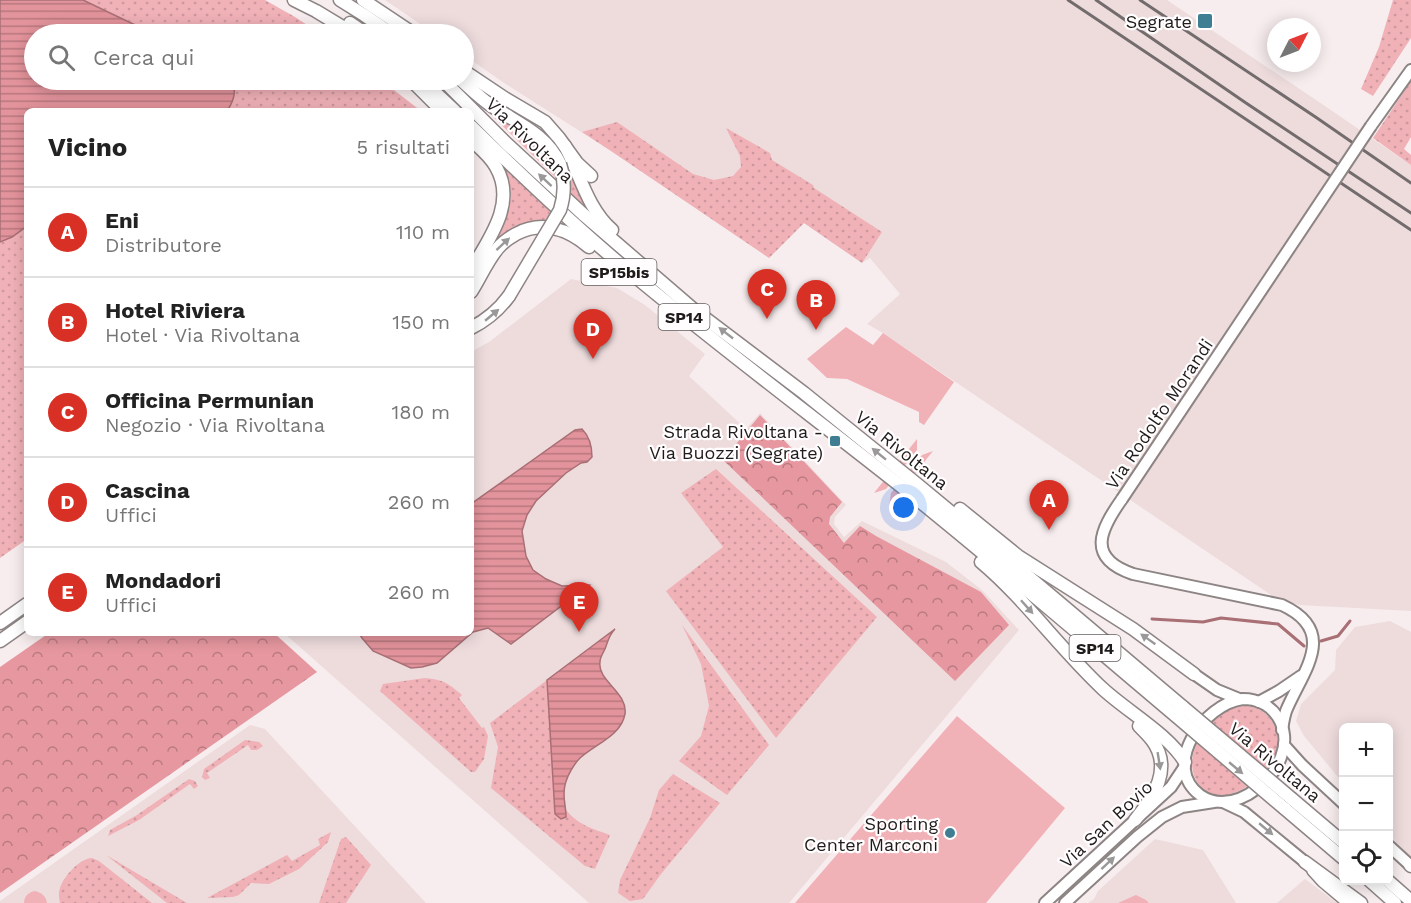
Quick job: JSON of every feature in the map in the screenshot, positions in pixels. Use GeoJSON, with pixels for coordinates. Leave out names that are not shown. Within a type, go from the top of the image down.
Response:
{"type":"FeatureCollection","features":[{"type":"Feature","properties":{"kind":"highway"},"geometry":{"type":"LineString","coordinates":[[294,0],[337,24]]}},
{"type":"Feature","properties":{"kind":"highway"},"geometry":{"type":"LineString","coordinates":[[310,0],[351,24]]}},
{"type":"Feature","properties":{"kind":"highway"},"geometry":{"type":"LineString","coordinates":[[340,0],[377,24]]}},
{"type":"Feature","properties":{"kind":"highway"},"geometry":{"type":"LineString","coordinates":[[363,0],[398,24]]}},
{"type":"Feature","properties":{"kind":"highway","name":"SP14"},"geometry":{"type":"LineString","coordinates":[[474,78],[544,122],[554,132],[565,146],[585,192],[601,219],[662,274],[682,298]]}},
{"type":"Feature","properties":{"kind":"highway"},"geometry":{"type":"LineString","coordinates":[[421,90],[439,108]]}},
{"type":"Feature","properties":{"kind":"highway","name":"Via Rivoltana"},"geometry":{"type":"LineString","coordinates":[[433,90],[452,108]]}},
{"type":"Feature","properties":{"kind":"highway","name":"Via Rivoltana"},"geometry":{"type":"LineString","coordinates":[[453,90],[471,108]]}},
{"type":"Feature","properties":{"kind":"highway"},"geometry":{"type":"LineString","coordinates":[[473,90],[488,103],[539,136],[554,152],[560,164],[564,183],[560,210],[509,296],[496,312],[474,326]]}},
{"type":"Feature","properties":{"kind":"highway","name":"Via Rivoltana"},"geometry":{"type":"LineString","coordinates":[[474,111],[585,216],[682,298],[907,476],[1022,571],[1180,712],[1288,804],[1339,854]]}},
{"type":"Feature","properties":{"kind":"highway","name":"Via Rivoltana"},"geometry":{"type":"LineString","coordinates":[[474,129],[614,259],[699,329],[910,493],[1180,712]]}},
{"type":"Feature","properties":{"kind":"highway"},"geometry":{"type":"LineString","coordinates":[[474,143],[496,167],[502,179],[504,196],[502,211],[495,229],[474,265]]}},
{"type":"Feature","properties":{"kind":"highway"},"geometry":{"type":"LineString","coordinates":[[565,146],[577,163],[591,176]]}},
{"type":"Feature","properties":{"kind":"highway","name":"SP15bis"},"geometry":{"type":"LineString","coordinates":[[474,287],[498,248],[507,239],[523,230],[536,227],[561,230],[583,242],[658,306],[715,349],[774,387]]}},
{"type":"Feature","properties":{"kind":"highway","name":"SP14"},"geometry":{"type":"LineString","coordinates":[[907,476],[944,497],[1018,556],[1133,629],[1194,674]]}},
{"type":"Feature","properties":{"kind":"highway"},"geometry":{"type":"LineString","coordinates":[[910,493],[947,532],[1012,591],[1081,667],[1114,698],[1173,746],[1185,764]]}},
{"type":"Feature","properties":{"kind":"highway"},"geometry":{"type":"LineString","coordinates":[[0,623],[24,606]]}},
{"type":"Feature","properties":{"kind":"highway"},"geometry":{"type":"LineString","coordinates":[[0,641],[24,624]]}},
{"type":"Feature","properties":{"kind":"highway"},"geometry":{"type":"LineString","coordinates":[[1114,698],[1152,740],[1157,748],[1161,764],[1158,786],[1135,820]]}},
{"type":"Feature","properties":{"kind":"highway","name":"Via Rivoltana"},"geometry":{"type":"LineString","coordinates":[[1288,804],[1339,840]]}},
{"type":"Feature","properties":{"kind":"highway"},"geometry":{"type":"LineString","coordinates":[[1305,862],[1361,903]]}},
{"type":"Feature","properties":{"kind":"highway"},"geometry":{"type":"LineString","coordinates":[[1375,885],[1395,903]]}},
{"type":"Feature","properties":{"kind":"highway"},"geometry":{"type":"LineString","coordinates":[[1393,885],[1411,901]]}},
{"type":"Feature","properties":{"kind":"main road","name":"Via Rodolfo Morandi"},"geometry":{"type":"LineString","coordinates":[[1282,730],[1287,710],[1311,658],[1314,642],[1306,623],[1282,605],[1133,574],[1117,567],[1103,549],[1102,532],[1107,521],[1371,126],[1411,70]]}},
{"type":"Feature","properties":{"kind":"main road"},"geometry":{"type":"LineString","coordinates":[[1194,674],[1229,696],[1260,702],[1268,706],[1280,722],[1282,730],[1284,746],[1278,764],[1263,783],[1242,797],[1218,802]]}},
{"type":"Feature","properties":{"kind":"main road"},"geometry":{"type":"LineString","coordinates":[[1260,702],[1285,688],[1303,674]]}},
{"type":"Feature","properties":{"kind":"main road"},"geometry":{"type":"LineString","coordinates":[[1243,699],[1223,705],[1204,721],[1188,746],[1185,764],[1188,778],[1194,789],[1204,797],[1244,812],[1305,862]]}},
{"type":"Feature","properties":{"kind":"main road"},"geometry":{"type":"LineString","coordinates":[[1284,746],[1339,799]]}},
{"type":"Feature","properties":{"kind":"main road","name":"Via San Bovio"},"geometry":{"type":"LineString","coordinates":[[1045,903],[1174,784],[1185,764]]}},
{"type":"Feature","properties":{"kind":"main road","name":"Via San Bovio"},"geometry":{"type":"LineString","coordinates":[[1065,903],[1137,837],[1166,814],[1191,805],[1218,802]]}},
{"type":"Feature","properties":{"kind":"main road"},"geometry":{"type":"LineString","coordinates":[[1393,848],[1411,866]]}},
{"type":"Feature","properties":{"kind":"street"},"geometry":{"type":"LineString","coordinates":[[1305,862],[1322,882],[1347,903]]}},
{"type":"Feature","properties":{"kind":"shaded area"},"geometry":{"type":"Polygon","coordinates":[[[0,0],[265,0],[306,24],[24,24],[24,90],[394,90],[417,108],[24,108],[24,541],[0,558],[0,0]]]}},
{"type":"Feature","properties":{"kind":"shaded area"},"geometry":{"type":"Polygon","coordinates":[[[0,0],[83,0],[133,24],[24,24],[24,90],[234,90],[228,108],[24,108],[24,228],[0,242],[0,0]]]}},
{"type":"Feature","properties":{"kind":"shaded area"},"geometry":{"type":"Polygon","coordinates":[[[385,0],[1167,0],[1267,67],[1267,72],[1274,72],[1411,165],[1411,611],[1299,605],[1271,595],[867,324],[900,294],[870,258],[862,263],[804,223],[769,258],[474,62],[474,24],[420,24],[385,0]]]}},
{"type":"Feature","properties":{"kind":"shaded area"},"geometry":{"type":"Polygon","coordinates":[[[1393,0],[1411,0],[1411,38],[1373,96],[1361,89],[1379,47],[1393,0]]]}},
{"type":"Feature","properties":{"kind":"shaded area"},"geometry":{"type":"Polygon","coordinates":[[[1411,81],[1411,137],[1404,149],[1411,155],[1411,165],[1373,138],[1411,81]]]}},
{"type":"Feature","properties":{"kind":"shaded area"},"geometry":{"type":"Polygon","coordinates":[[[477,101],[524,131],[541,145],[549,155],[557,179],[477,101]]]}},
{"type":"Feature","properties":{"kind":"shaded area"},"geometry":{"type":"Polygon","coordinates":[[[617,122],[693,174],[714,180],[733,176],[741,167],[740,156],[726,128],[770,153],[772,160],[882,232],[862,263],[804,223],[769,258],[582,132],[617,122]]]}},
{"type":"Feature","properties":{"kind":"shaded area"},"geometry":{"type":"Polygon","coordinates":[[[565,163],[569,165],[586,208],[568,192],[565,163]]]}},
{"type":"Feature","properties":{"kind":"shaded area"},"geometry":{"type":"Polygon","coordinates":[[[503,166],[551,210],[544,224],[487,257],[504,225],[509,207],[510,189],[503,166]]]}},
{"type":"Feature","properties":{"kind":"shaded area"},"geometry":{"type":"Polygon","coordinates":[[[571,279],[617,288],[645,305],[705,354],[689,376],[746,429],[760,413],[846,505],[835,517],[834,524],[844,537],[862,521],[946,562],[982,590],[1019,630],[789,903],[589,903],[287,636],[474,636],[474,350],[489,342],[571,279]]]}},
{"type":"Feature","properties":{"kind":"shaded area"},"geometry":{"type":"Polygon","coordinates":[[[846,327],[873,345],[883,333],[954,382],[924,425],[919,422],[919,412],[847,379],[827,378],[807,359],[846,327]]]}},
{"type":"Feature","properties":{"kind":"shaded area"},"geometry":{"type":"Polygon","coordinates":[[[582,429],[587,435],[592,457],[566,473],[536,501],[527,515],[522,531],[526,556],[533,570],[562,586],[589,585],[511,644],[488,628],[474,632],[474,502],[575,430],[582,429]]]}},
{"type":"Feature","properties":{"kind":"shaded area"},"geometry":{"type":"Polygon","coordinates":[[[917,439],[917,450],[886,489],[874,493],[917,439]]]}},
{"type":"Feature","properties":{"kind":"shaded area"},"geometry":{"type":"Polygon","coordinates":[[[933,451],[889,506],[891,493],[922,455],[933,451]]]}},
{"type":"Feature","properties":{"kind":"shaded area"},"geometry":{"type":"Polygon","coordinates":[[[716,469],[877,617],[776,738],[666,591],[723,547],[681,493],[716,469]]]}},
{"type":"Feature","properties":{"kind":"shaded area"},"geometry":{"type":"Polygon","coordinates":[[[1390,621],[1411,632],[1411,860],[1393,839],[1393,723],[1339,723],[1339,778],[1304,736],[1296,721],[1301,704],[1335,670],[1336,650],[1355,627],[1390,621]]]}},
{"type":"Feature","properties":{"kind":"shaded area"},"geometry":{"type":"Polygon","coordinates":[[[682,625],[769,745],[727,795],[679,761],[701,736],[709,706],[701,664],[682,625]]]}},
{"type":"Feature","properties":{"kind":"shaded area"},"geometry":{"type":"Polygon","coordinates":[[[615,629],[601,657],[600,669],[622,699],[625,706],[623,722],[613,734],[586,753],[573,767],[564,789],[566,817],[561,819],[555,814],[547,680],[615,629]]]}},
{"type":"Feature","properties":{"kind":"shaded area"},"geometry":{"type":"Polygon","coordinates":[[[361,636],[468,636],[437,663],[411,668],[373,651],[361,636]]]}},
{"type":"Feature","properties":{"kind":"shaded area"},"geometry":{"type":"Polygon","coordinates":[[[425,678],[441,681],[462,695],[459,698],[482,728],[484,727],[488,736],[484,759],[475,772],[471,772],[380,691],[383,684],[425,678]]]}},
{"type":"Feature","properties":{"kind":"shaded area"},"geometry":{"type":"Polygon","coordinates":[[[547,680],[555,814],[566,817],[566,810],[581,823],[610,835],[595,869],[585,866],[491,788],[498,747],[490,723],[547,680]]]}},
{"type":"Feature","properties":{"kind":"shaded area"},"geometry":{"type":"Polygon","coordinates":[[[1247,706],[1263,712],[1274,724],[1278,740],[1274,758],[1263,773],[1247,786],[1220,796],[1211,794],[1198,783],[1192,768],[1192,758],[1199,738],[1212,721],[1220,715],[1233,708],[1247,706]]]}},
{"type":"Feature","properties":{"kind":"shaded area","name":"Sporting Center Marconi"},"geometry":{"type":"Polygon","coordinates":[[[957,716],[1065,808],[986,903],[795,903],[957,716]]]}},
{"type":"Feature","properties":{"kind":"shaded area"},"geometry":{"type":"Polygon","coordinates":[[[250,725],[265,729],[426,903],[0,903],[0,901],[250,725]]]}},
{"type":"Feature","properties":{"kind":"shaded area"},"geometry":{"type":"Polygon","coordinates":[[[245,740],[259,742],[263,746],[257,750],[251,750],[248,745],[207,773],[210,778],[205,780],[202,777],[204,769],[245,740]]]}},
{"type":"Feature","properties":{"kind":"shaded area"},"geometry":{"type":"Polygon","coordinates":[[[673,774],[720,803],[643,899],[630,901],[618,893],[620,880],[650,818],[659,790],[673,774]]]}},
{"type":"Feature","properties":{"kind":"shaded area"},"geometry":{"type":"Polygon","coordinates":[[[189,779],[195,781],[198,786],[194,789],[190,784],[139,820],[108,836],[110,830],[137,815],[189,779]]]}},
{"type":"Feature","properties":{"kind":"shaded area"},"geometry":{"type":"Polygon","coordinates":[[[331,832],[328,842],[299,869],[269,884],[251,883],[239,895],[233,897],[207,898],[287,855],[292,861],[320,845],[318,839],[331,832]]]}},
{"type":"Feature","properties":{"kind":"shaded area"},"geometry":{"type":"Polygon","coordinates":[[[346,837],[371,865],[346,903],[319,903],[341,839],[346,837]]]}},
{"type":"Feature","properties":{"kind":"shaded area"},"geometry":{"type":"Polygon","coordinates":[[[1155,839],[1203,850],[1236,903],[1088,903],[1155,839]]]}},
{"type":"Feature","properties":{"kind":"shaded area"},"geometry":{"type":"Polygon","coordinates":[[[106,855],[187,903],[167,903],[106,855]]]}},
{"type":"Feature","properties":{"kind":"shaded area"},"geometry":{"type":"Polygon","coordinates":[[[92,858],[99,861],[152,903],[60,903],[59,890],[65,878],[82,861],[92,858]]]}},
{"type":"Feature","properties":{"kind":"shaded area"},"geometry":{"type":"Polygon","coordinates":[[[1305,879],[1337,903],[1277,903],[1305,879]]]}},
{"type":"Feature","properties":{"kind":"shaded area"},"geometry":{"type":"Polygon","coordinates":[[[35,891],[46,898],[47,903],[24,903],[27,895],[35,891]]]}},
{"type":"Feature","properties":{"kind":"shaded area"},"geometry":{"type":"Polygon","coordinates":[[[1136,895],[1149,903],[1118,903],[1136,895]]]}},
{"type":"Feature","properties":{"kind":"green space"},"geometry":{"type":"Polygon","coordinates":[[[760,415],[842,502],[830,517],[829,524],[844,543],[860,526],[981,592],[1009,625],[955,681],[723,460],[760,415]]]}},
{"type":"Feature","properties":{"kind":"green space"},"geometry":{"type":"Polygon","coordinates":[[[45,636],[277,636],[317,672],[0,893],[0,667],[45,636]]]}},
{"type":"Feature","properties":{"kind":"waterway"},"geometry":{"type":"LineString","coordinates":[[1152,619],[1203,622],[1221,618],[1278,624],[1304,646]]}},
{"type":"Feature","properties":{"kind":"waterway"},"geometry":{"type":"LineString","coordinates":[[1321,641],[1338,636],[1350,621]]}},
{"type":"Feature","properties":{"kind":"railway"},"geometry":{"type":"LineString","coordinates":[[1068,0],[1411,230]]}},
{"type":"Feature","properties":{"kind":"railway"},"geometry":{"type":"LineString","coordinates":[[1096,0],[1411,213]]}},
{"type":"Feature","properties":{"kind":"railway"},"geometry":{"type":"LineString","coordinates":[[1140,0],[1411,183]]}},
{"type":"Feature","properties":{"kind":"place","name":"Segrate"},"geometry":{"type":"Point","coordinates":[1205,21]}},
{"type":"Feature","properties":{"kind":"place","name":"Officina Permunian"},"geometry":{"type":"Point","coordinates":[767,319]}},
{"type":"Feature","properties":{"kind":"place","name":"Hotel Riviera"},"geometry":{"type":"Point","coordinates":[816,330]}},
{"type":"Feature","properties":{"kind":"place","name":"Cascina"},"geometry":{"type":"Point","coordinates":[593,359]}},
{"type":"Feature","properties":{"kind":"place","name":"Strada Rivoltana - Via Buozzi (Segrate)"},"geometry":{"type":"Point","coordinates":[835,441]}},
{"type":"Feature","properties":{"kind":"place","name":"Eni"},"geometry":{"type":"Point","coordinates":[1049,530]}},
{"type":"Feature","properties":{"kind":"place","name":"Mondadori"},"geometry":{"type":"Point","coordinates":[579,632]}},
{"type":"Feature","properties":{"kind":"place","name":"Sporting Center Marconi"},"geometry":{"type":"Point","coordinates":[950,833]}}]}
